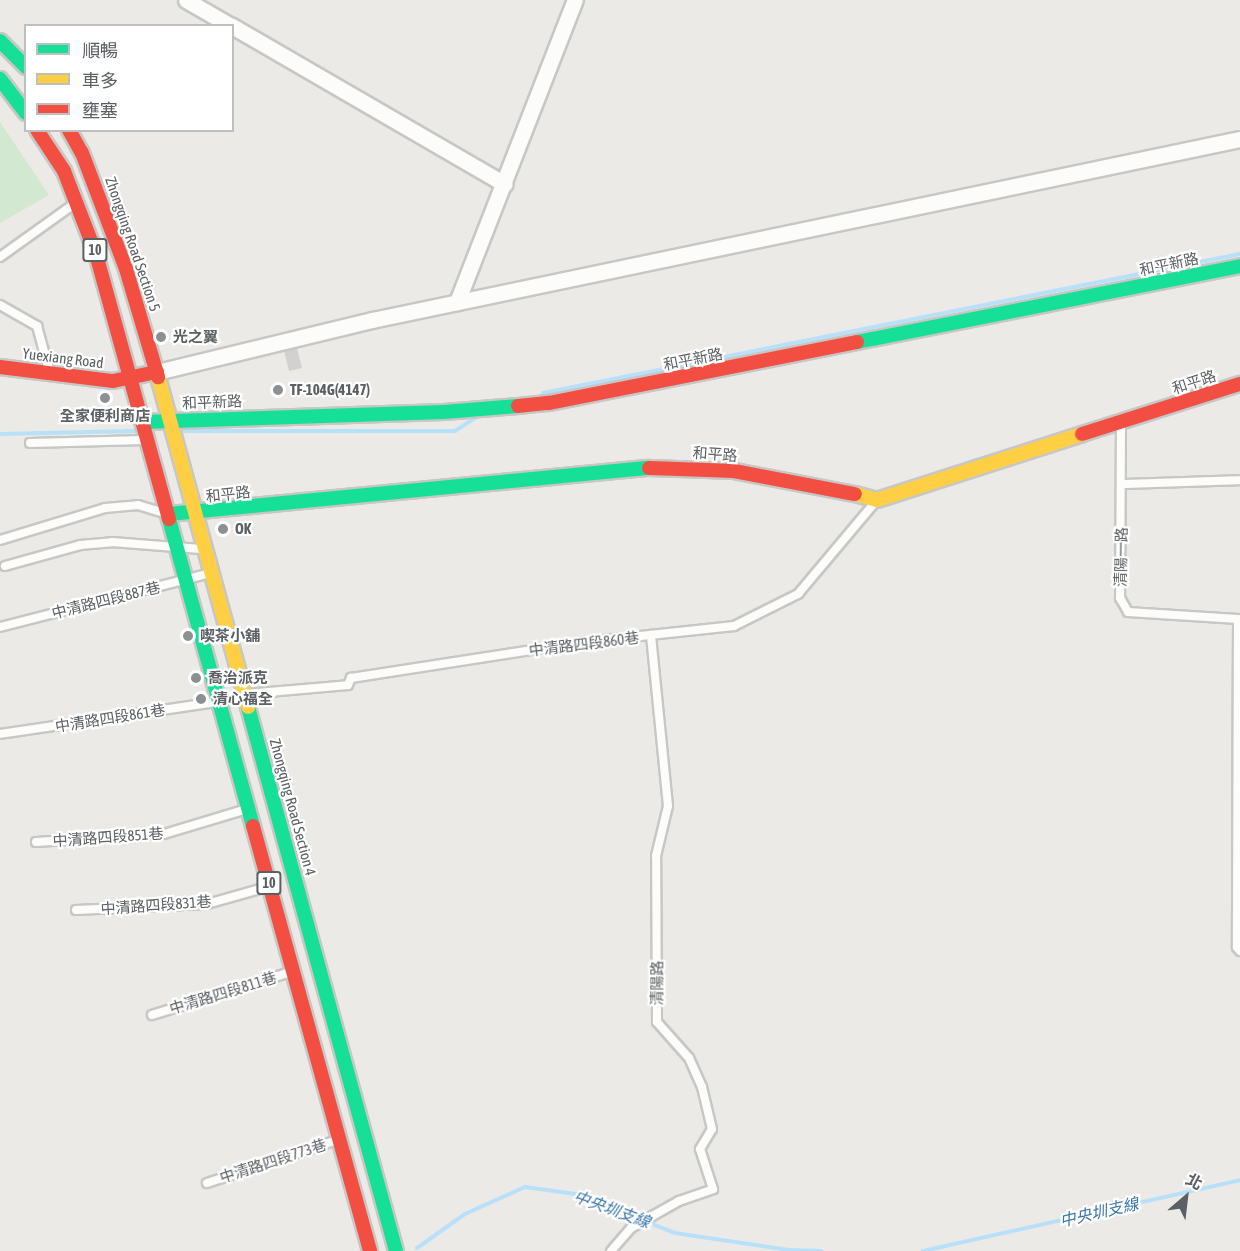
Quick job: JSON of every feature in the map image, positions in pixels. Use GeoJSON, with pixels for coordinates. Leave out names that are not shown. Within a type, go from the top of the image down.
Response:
{"type":"FeatureCollection","features":[{"type":"Feature","properties":{"kind":"main road"},"geometry":{"type":"LineString","coordinates":[[0,41],[24,65]]}},
{"type":"Feature","properties":{"kind":"main road"},"geometry":{"type":"LineString","coordinates":[[0,79],[24,110]]}},
{"type":"Feature","properties":{"kind":"main road","name":"10"},"geometry":{"type":"LineString","coordinates":[[39,132],[78,201],[132,377],[370,1251]]}},
{"type":"Feature","properties":{"kind":"main road","name":"Zhongqing Road Section 5"},"geometry":{"type":"LineString","coordinates":[[70,132],[98,192],[158,372]]}},
{"type":"Feature","properties":{"kind":"main road","name":"和平新路"},"geometry":{"type":"LineString","coordinates":[[146,430],[444,412],[549,403],[1240,266]]}},
{"type":"Feature","properties":{"kind":"main road","name":"Yuexiang Road"},"geometry":{"type":"LineString","coordinates":[[0,367],[112,381],[158,372]]}},
{"type":"Feature","properties":{"kind":"main road","name":"Zhongqing Road Section 4"},"geometry":{"type":"LineString","coordinates":[[158,372],[396,1251]]}},
{"type":"Feature","properties":{"kind":"main road","name":"和平路"},"geometry":{"type":"LineString","coordinates":[[169,514],[196,514],[662,467],[745,473],[877,500],[1240,384]]}},
{"type":"Feature","properties":{"kind":"main road"},"geometry":{"type":"LineString","coordinates":[[240,775],[265,767]]}},
{"type":"Feature","properties":{"kind":"street"},"geometry":{"type":"LineString","coordinates":[[186,0],[228,24]]}},
{"type":"Feature","properties":{"kind":"street"},"geometry":{"type":"LineString","coordinates":[[457,302],[505,184],[574,0]]}},
{"type":"Feature","properties":{"kind":"street"},"geometry":{"type":"LineString","coordinates":[[234,27],[505,184]]}},
{"type":"Feature","properties":{"kind":"street"},"geometry":{"type":"LineString","coordinates":[[158,372],[457,302],[1240,138]]}},
{"type":"Feature","properties":{"kind":"lane"},"geometry":{"type":"LineString","coordinates":[[0,257],[78,201]]}},
{"type":"Feature","properties":{"kind":"lane"},"geometry":{"type":"LineString","coordinates":[[0,305],[37,326],[50,374]]}},
{"type":"Feature","properties":{"kind":"lane","name":"清陽一路"},"geometry":{"type":"LineString","coordinates":[[1121,423],[1120,598],[1128,612],[1238,618],[1239,623]]}},
{"type":"Feature","properties":{"kind":"lane"},"geometry":{"type":"LineString","coordinates":[[30,443],[146,430]]}},
{"type":"Feature","properties":{"kind":"lane"},"geometry":{"type":"LineString","coordinates":[[1122,484],[1240,480]]}},
{"type":"Feature","properties":{"kind":"lane","name":"中清路四段860巷"},"geometry":{"type":"LineString","coordinates":[[245,694],[348,685],[351,678],[651,635],[735,626],[798,594],[877,500]]}},
{"type":"Feature","properties":{"kind":"lane"},"geometry":{"type":"LineString","coordinates":[[0,540],[105,508],[138,505],[169,514]]}},
{"type":"Feature","properties":{"kind":"lane"},"geometry":{"type":"LineString","coordinates":[[5,566],[80,545],[112,542],[206,549]]}},
{"type":"Feature","properties":{"kind":"lane","name":"中清路四段887巷"},"geometry":{"type":"LineString","coordinates":[[0,627],[212,573]]}},
{"type":"Feature","properties":{"kind":"lane"},"geometry":{"type":"LineString","coordinates":[[1239,623],[1236,948],[1240,951]]}},
{"type":"Feature","properties":{"kind":"lane","name":"清陽路"},"geometry":{"type":"LineString","coordinates":[[611,1251],[631,1228],[679,1201],[713,1189],[700,1149],[712,1129],[702,1087],[689,1058],[657,1022],[657,856],[668,806],[651,635]]}},
{"type":"Feature","properties":{"kind":"lane","name":"中清路四段861巷"},"geometry":{"type":"LineString","coordinates":[[0,734],[220,701]]}},
{"type":"Feature","properties":{"kind":"lane","name":"中清路四段851巷"},"geometry":{"type":"LineString","coordinates":[[36,842],[164,834],[249,808]]}},
{"type":"Feature","properties":{"kind":"lane","name":"中清路四段831巷"},"geometry":{"type":"LineString","coordinates":[[76,910],[207,904],[270,886]]}},
{"type":"Feature","properties":{"kind":"lane","name":"中清路四段811巷"},"geometry":{"type":"LineString","coordinates":[[152,1015],[294,971]]}},
{"type":"Feature","properties":{"kind":"lane","name":"中清路四段773巷"},"geometry":{"type":"LineString","coordinates":[[207,1183],[339,1139]]}},
{"type":"Feature","properties":{"kind":"green space"},"geometry":{"type":"Polygon","coordinates":[[[0,122],[49,195],[0,223],[0,122]]]}},
{"type":"Feature","properties":{"kind":"building"},"geometry":{"type":"Polygon","coordinates":[[[297,348],[302,368],[289,371],[284,351],[297,348]]]}},
{"type":"Feature","properties":{"kind":"waterway"},"geometry":{"type":"LineString","coordinates":[[543,393],[1240,254]]}},
{"type":"Feature","properties":{"kind":"waterway"},"geometry":{"type":"LineString","coordinates":[[181,431],[455,431],[475,418]]}},
{"type":"Feature","properties":{"kind":"waterway"},"geometry":{"type":"LineString","coordinates":[[0,434],[137,431]]}},
{"type":"Feature","properties":{"kind":"waterway","name":"中央圳支線"},"geometry":{"type":"LineString","coordinates":[[923,1251],[1240,1180]]}},
{"type":"Feature","properties":{"kind":"waterway","name":"中央圳支線"},"geometry":{"type":"LineString","coordinates":[[417,1248],[465,1214],[525,1187],[576,1194],[675,1233],[789,1250],[821,1251]]}},
{"type":"Feature","properties":{"kind":"traffic: fast"},"geometry":{"type":"LineString","coordinates":[[0,41],[24,65]]}},
{"type":"Feature","properties":{"kind":"traffic: fast"},"geometry":{"type":"LineString","coordinates":[[0,79],[24,110]]}},
{"type":"Feature","properties":{"kind":"traffic: fast"},"geometry":{"type":"LineString","coordinates":[[857,342],[1240,266]]}},
{"type":"Feature","properties":{"kind":"traffic: fast"},"geometry":{"type":"LineString","coordinates":[[144,422],[444,412],[518,406]]}},
{"type":"Feature","properties":{"kind":"traffic: fast"},"geometry":{"type":"LineString","coordinates":[[169,514],[649,468]]}},
{"type":"Feature","properties":{"kind":"traffic: fast"},"geometry":{"type":"LineString","coordinates":[[169,519],[253,826]]}},
{"type":"Feature","properties":{"kind":"traffic: fast"},"geometry":{"type":"LineString","coordinates":[[248,707],[396,1251]]}},
{"type":"Feature","properties":{"kind":"traffic: slow"},"geometry":{"type":"LineString","coordinates":[[158,377],[248,707]]}},
{"type":"Feature","properties":{"kind":"traffic: slow"},"geometry":{"type":"LineString","coordinates":[[855,494],[877,500],[1082,434]]}},
{"type":"Feature","properties":{"kind":"traffic: jam"},"geometry":{"type":"LineString","coordinates":[[38,132],[64,171],[96,254],[169,519]]}},
{"type":"Feature","properties":{"kind":"traffic: jam"},"geometry":{"type":"LineString","coordinates":[[70,132],[82,153],[126,269],[158,377]]}},
{"type":"Feature","properties":{"kind":"traffic: jam"},"geometry":{"type":"LineString","coordinates":[[518,406],[549,403],[857,342]]}},
{"type":"Feature","properties":{"kind":"traffic: jam"},"geometry":{"type":"LineString","coordinates":[[0,367],[113,381],[157,372]]}},
{"type":"Feature","properties":{"kind":"traffic: jam"},"geometry":{"type":"LineString","coordinates":[[1082,434],[1240,384]]}},
{"type":"Feature","properties":{"kind":"traffic: jam"},"geometry":{"type":"LineString","coordinates":[[649,468],[734,471],[855,494]]}},
{"type":"Feature","properties":{"kind":"traffic: jam"},"geometry":{"type":"LineString","coordinates":[[253,826],[370,1251]]}},
{"type":"Feature","properties":{"kind":"place","name":"光之翼"},"geometry":{"type":"Point","coordinates":[161,337]}},
{"type":"Feature","properties":{"kind":"place","name":"TF-104G(4147)"},"geometry":{"type":"Point","coordinates":[278,390]}},
{"type":"Feature","properties":{"kind":"place","name":"全家便利商店"},"geometry":{"type":"Point","coordinates":[105,398]}},
{"type":"Feature","properties":{"kind":"place","name":"OK"},"geometry":{"type":"Point","coordinates":[223,529]}},
{"type":"Feature","properties":{"kind":"place","name":"喫茶小舖"},"geometry":{"type":"Point","coordinates":[188,636]}},
{"type":"Feature","properties":{"kind":"place","name":"喬治派克"},"geometry":{"type":"Point","coordinates":[196,678]}},
{"type":"Feature","properties":{"kind":"place","name":"清心福全"},"geometry":{"type":"Point","coordinates":[201,699]}}]}
